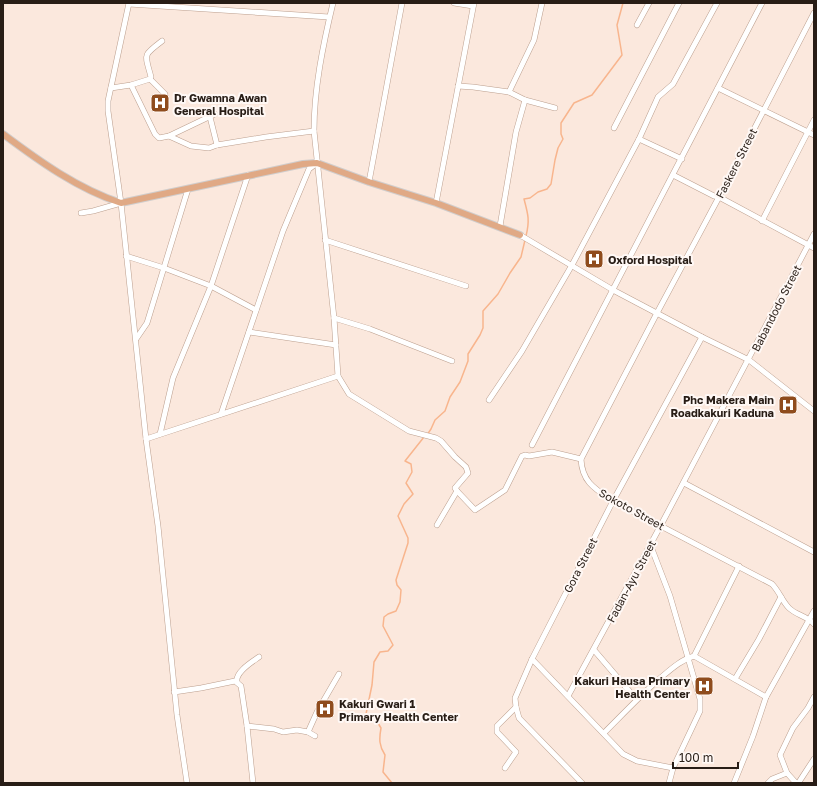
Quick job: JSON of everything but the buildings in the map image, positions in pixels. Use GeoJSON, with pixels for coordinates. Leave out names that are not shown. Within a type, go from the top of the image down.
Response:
{"type":"FeatureCollection","features":[{"type":"Feature","properties":{"kind":"main road"},"geometry":{"type":"LineString","coordinates":[[3,134],[39,160],[84,186],[121,203],[248,175],[303,164],[317,163],[369,182],[436,203],[500,226],[520,235]]}},
{"type":"Feature","properties":{"kind":"street"},"geometry":{"type":"LineString","coordinates":[[187,783],[174,692],[158,526],[146,439],[121,203],[108,111],[108,101],[129,3],[329,18]]}},
{"type":"Feature","properties":{"kind":"street"},"geometry":{"type":"LineString","coordinates":[[333,3],[322,54],[314,110],[314,131],[334,318],[338,376],[349,394],[409,431],[426,435],[441,441],[468,470],[468,473],[456,488],[457,491],[437,525]]}},
{"type":"Feature","properties":{"kind":"street"},"geometry":{"type":"LineString","coordinates":[[369,182],[402,3]]}},
{"type":"Feature","properties":{"kind":"street"},"geometry":{"type":"LineString","coordinates":[[436,203],[474,5],[454,3]]}},
{"type":"Feature","properties":{"kind":"street"},"geometry":{"type":"LineString","coordinates":[[509,92],[534,40],[542,3]]}},
{"type":"Feature","properties":{"kind":"street"},"geometry":{"type":"LineString","coordinates":[[638,25],[649,3]]}},
{"type":"Feature","properties":{"kind":"street"},"geometry":{"type":"LineString","coordinates":[[614,128],[679,3]]}},
{"type":"Feature","properties":{"kind":"street"},"geometry":{"type":"LineString","coordinates":[[489,400],[522,350],[572,265],[639,139],[658,97],[673,84],[717,3]]}},
{"type":"Feature","properties":{"kind":"street"},"geometry":{"type":"LineString","coordinates":[[532,445],[762,3]]}},
{"type":"Feature","properties":{"kind":"street","name":"Faskere Street"},"geometry":{"type":"LineString","coordinates":[[657,313],[814,13]]}},
{"type":"Feature","properties":{"kind":"street"},"geometry":{"type":"LineString","coordinates":[[162,41],[151,49],[146,58],[146,63],[151,77],[150,79],[165,94]]}},
{"type":"Feature","properties":{"kind":"street"},"geometry":{"type":"LineString","coordinates":[[111,88],[131,85],[150,79]]}},
{"type":"Feature","properties":{"kind":"street"},"geometry":{"type":"LineString","coordinates":[[131,85],[155,134],[159,138],[169,136],[212,116],[217,145]]}},
{"type":"Feature","properties":{"kind":"street"},"geometry":{"type":"LineString","coordinates":[[458,86],[509,92],[525,100],[555,108]]}},
{"type":"Feature","properties":{"kind":"street"},"geometry":{"type":"LineString","coordinates":[[718,88],[814,135]]}},
{"type":"Feature","properties":{"kind":"street"},"geometry":{"type":"LineString","coordinates":[[500,226],[516,132],[525,100]]}},
{"type":"Feature","properties":{"kind":"street"},"geometry":{"type":"LineString","coordinates":[[762,221],[814,120]]}},
{"type":"Feature","properties":{"kind":"street"},"geometry":{"type":"LineString","coordinates":[[169,136],[191,146],[209,148],[217,145],[314,131]]}},
{"type":"Feature","properties":{"kind":"street"},"geometry":{"type":"LineString","coordinates":[[639,139],[682,159]]}},
{"type":"Feature","properties":{"kind":"street"},"geometry":{"type":"LineString","coordinates":[[220,414],[283,231],[309,169],[317,163]]}},
{"type":"Feature","properties":{"kind":"street"},"geometry":{"type":"LineString","coordinates":[[673,174],[814,248]]}},
{"type":"Feature","properties":{"kind":"street"},"geometry":{"type":"LineString","coordinates":[[160,434],[173,378],[212,286],[248,175]]}},
{"type":"Feature","properties":{"kind":"street"},"geometry":{"type":"LineString","coordinates":[[136,339],[147,323],[188,189]]}},
{"type":"Feature","properties":{"kind":"street"},"geometry":{"type":"LineString","coordinates":[[81,213],[121,203]]}},
{"type":"Feature","properties":{"kind":"street","name":"Babandodo Street"},"geometry":{"type":"LineString","coordinates":[[749,360],[814,234]]}},
{"type":"Feature","properties":{"kind":"street"},"geometry":{"type":"LineString","coordinates":[[520,235],[613,290],[749,360],[814,410]]}},
{"type":"Feature","properties":{"kind":"street"},"geometry":{"type":"LineString","coordinates":[[325,240],[466,286]]}},
{"type":"Feature","properties":{"kind":"street"},"geometry":{"type":"LineString","coordinates":[[126,256],[212,286],[256,310]]}},
{"type":"Feature","properties":{"kind":"street"},"geometry":{"type":"LineString","coordinates":[[457,491],[475,510],[505,490],[522,456],[552,452],[581,459],[657,313]]}},
{"type":"Feature","properties":{"kind":"street"},"geometry":{"type":"LineString","coordinates":[[334,318],[370,329],[452,361]]}},
{"type":"Feature","properties":{"kind":"street"},"geometry":{"type":"LineString","coordinates":[[249,332],[336,345]]}},
{"type":"Feature","properties":{"kind":"street","name":"Gora Street"},"geometry":{"type":"LineString","coordinates":[[516,707],[515,698],[532,659],[613,501],[702,337]]}},
{"type":"Feature","properties":{"kind":"street","name":"Fadan-Ayu Street"},"geometry":{"type":"LineString","coordinates":[[568,696],[661,526],[749,360]]}},
{"type":"Feature","properties":{"kind":"street"},"geometry":{"type":"LineString","coordinates":[[146,439],[338,376]]}},
{"type":"Feature","properties":{"kind":"street","name":"Sokoto Street"},"geometry":{"type":"LineString","coordinates":[[581,459],[582,470],[591,486],[613,501],[772,584],[778,590],[781,597],[790,609],[812,622]]}},
{"type":"Feature","properties":{"kind":"street"},"geometry":{"type":"LineString","coordinates":[[684,483],[814,552]]}},
{"type":"Feature","properties":{"kind":"street"},"geometry":{"type":"LineString","coordinates":[[650,544],[670,596],[700,699],[700,711],[673,768],[669,783]]}},
{"type":"Feature","properties":{"kind":"street"},"geometry":{"type":"LineString","coordinates":[[694,656],[739,566]]}},
{"type":"Feature","properties":{"kind":"street"},"geometry":{"type":"LineString","coordinates":[[735,679],[759,639],[781,597]]}},
{"type":"Feature","properties":{"kind":"street"},"geometry":{"type":"LineString","coordinates":[[734,783],[753,736],[766,697],[812,622],[814,611]]}},
{"type":"Feature","properties":{"kind":"street"},"geometry":{"type":"LineString","coordinates":[[594,650],[636,699]]}},
{"type":"Feature","properties":{"kind":"street"},"geometry":{"type":"LineString","coordinates":[[604,733],[636,699],[673,667],[687,658],[694,656],[766,697]]}},
{"type":"Feature","properties":{"kind":"street"},"geometry":{"type":"LineString","coordinates":[[237,682],[236,678],[247,666],[259,657]]}},
{"type":"Feature","properties":{"kind":"street"},"geometry":{"type":"LineString","coordinates":[[532,659],[623,754],[637,761],[673,768]]}},
{"type":"Feature","properties":{"kind":"street"},"geometry":{"type":"LineString","coordinates":[[308,732],[317,712],[339,674]]}},
{"type":"Feature","properties":{"kind":"street"},"geometry":{"type":"LineString","coordinates":[[174,692],[235,681],[241,686],[253,783]]}},
{"type":"Feature","properties":{"kind":"street"},"geometry":{"type":"LineString","coordinates":[[814,697],[808,708],[792,728],[780,755],[787,773],[796,783],[799,782],[814,760]]}},
{"type":"Feature","properties":{"kind":"street"},"geometry":{"type":"LineString","coordinates":[[505,768],[516,752],[497,732],[497,726],[516,707],[519,718],[582,783]]}},
{"type":"Feature","properties":{"kind":"street"},"geometry":{"type":"LineString","coordinates":[[247,726],[274,729],[283,732],[297,730],[308,732],[315,736]]}},
{"type":"Feature","properties":{"kind":"street"},"geometry":{"type":"LineString","coordinates":[[768,783],[772,779],[787,773]]}},
{"type":"Feature","properties":{"kind":"waterway"},"geometry":{"type":"LineString","coordinates":[[526,236],[528,217],[524,199],[530,198],[538,192],[547,189],[551,184],[558,148],[563,139],[561,134],[561,123],[574,103],[592,95],[622,55],[617,25],[623,3]]}},
{"type":"Feature","properties":{"kind":"waterway"},"geometry":{"type":"LineString","coordinates":[[427,435],[435,420],[445,411],[450,397],[460,382],[468,361],[468,354],[483,328],[483,311],[498,294],[521,257],[525,240]]}},
{"type":"Feature","properties":{"kind":"waterway"},"geometry":{"type":"LineString","coordinates":[[392,783],[383,772],[385,755],[380,742],[381,728],[378,723],[366,714],[372,685],[374,662],[380,652],[388,651],[393,645],[383,626],[384,617],[396,611],[400,602],[401,590],[397,585],[396,580],[408,543],[408,538],[398,516],[404,504],[413,494],[406,483],[412,472],[411,464],[405,461],[424,437]]}},
{"type":"Feature","properties":{"kind":"place","name":"Dr Gwamna Awan General Hospital"},"geometry":{"type":"Point","coordinates":[160,103]}},
{"type":"Feature","properties":{"kind":"place","name":"Oxford Hospital"},"geometry":{"type":"Point","coordinates":[594,259]}},
{"type":"Feature","properties":{"kind":"place","name":"Phc Makera Main Roadkakuri Kaduna"},"geometry":{"type":"Point","coordinates":[788,405]}},
{"type":"Feature","properties":{"kind":"place","name":"Kakuri Hausa Primary Health Center"},"geometry":{"type":"Point","coordinates":[704,686]}},
{"type":"Feature","properties":{"kind":"place","name":"Kakuri Gwari 1 Primary Health Center"},"geometry":{"type":"Point","coordinates":[325,709]}}]}
